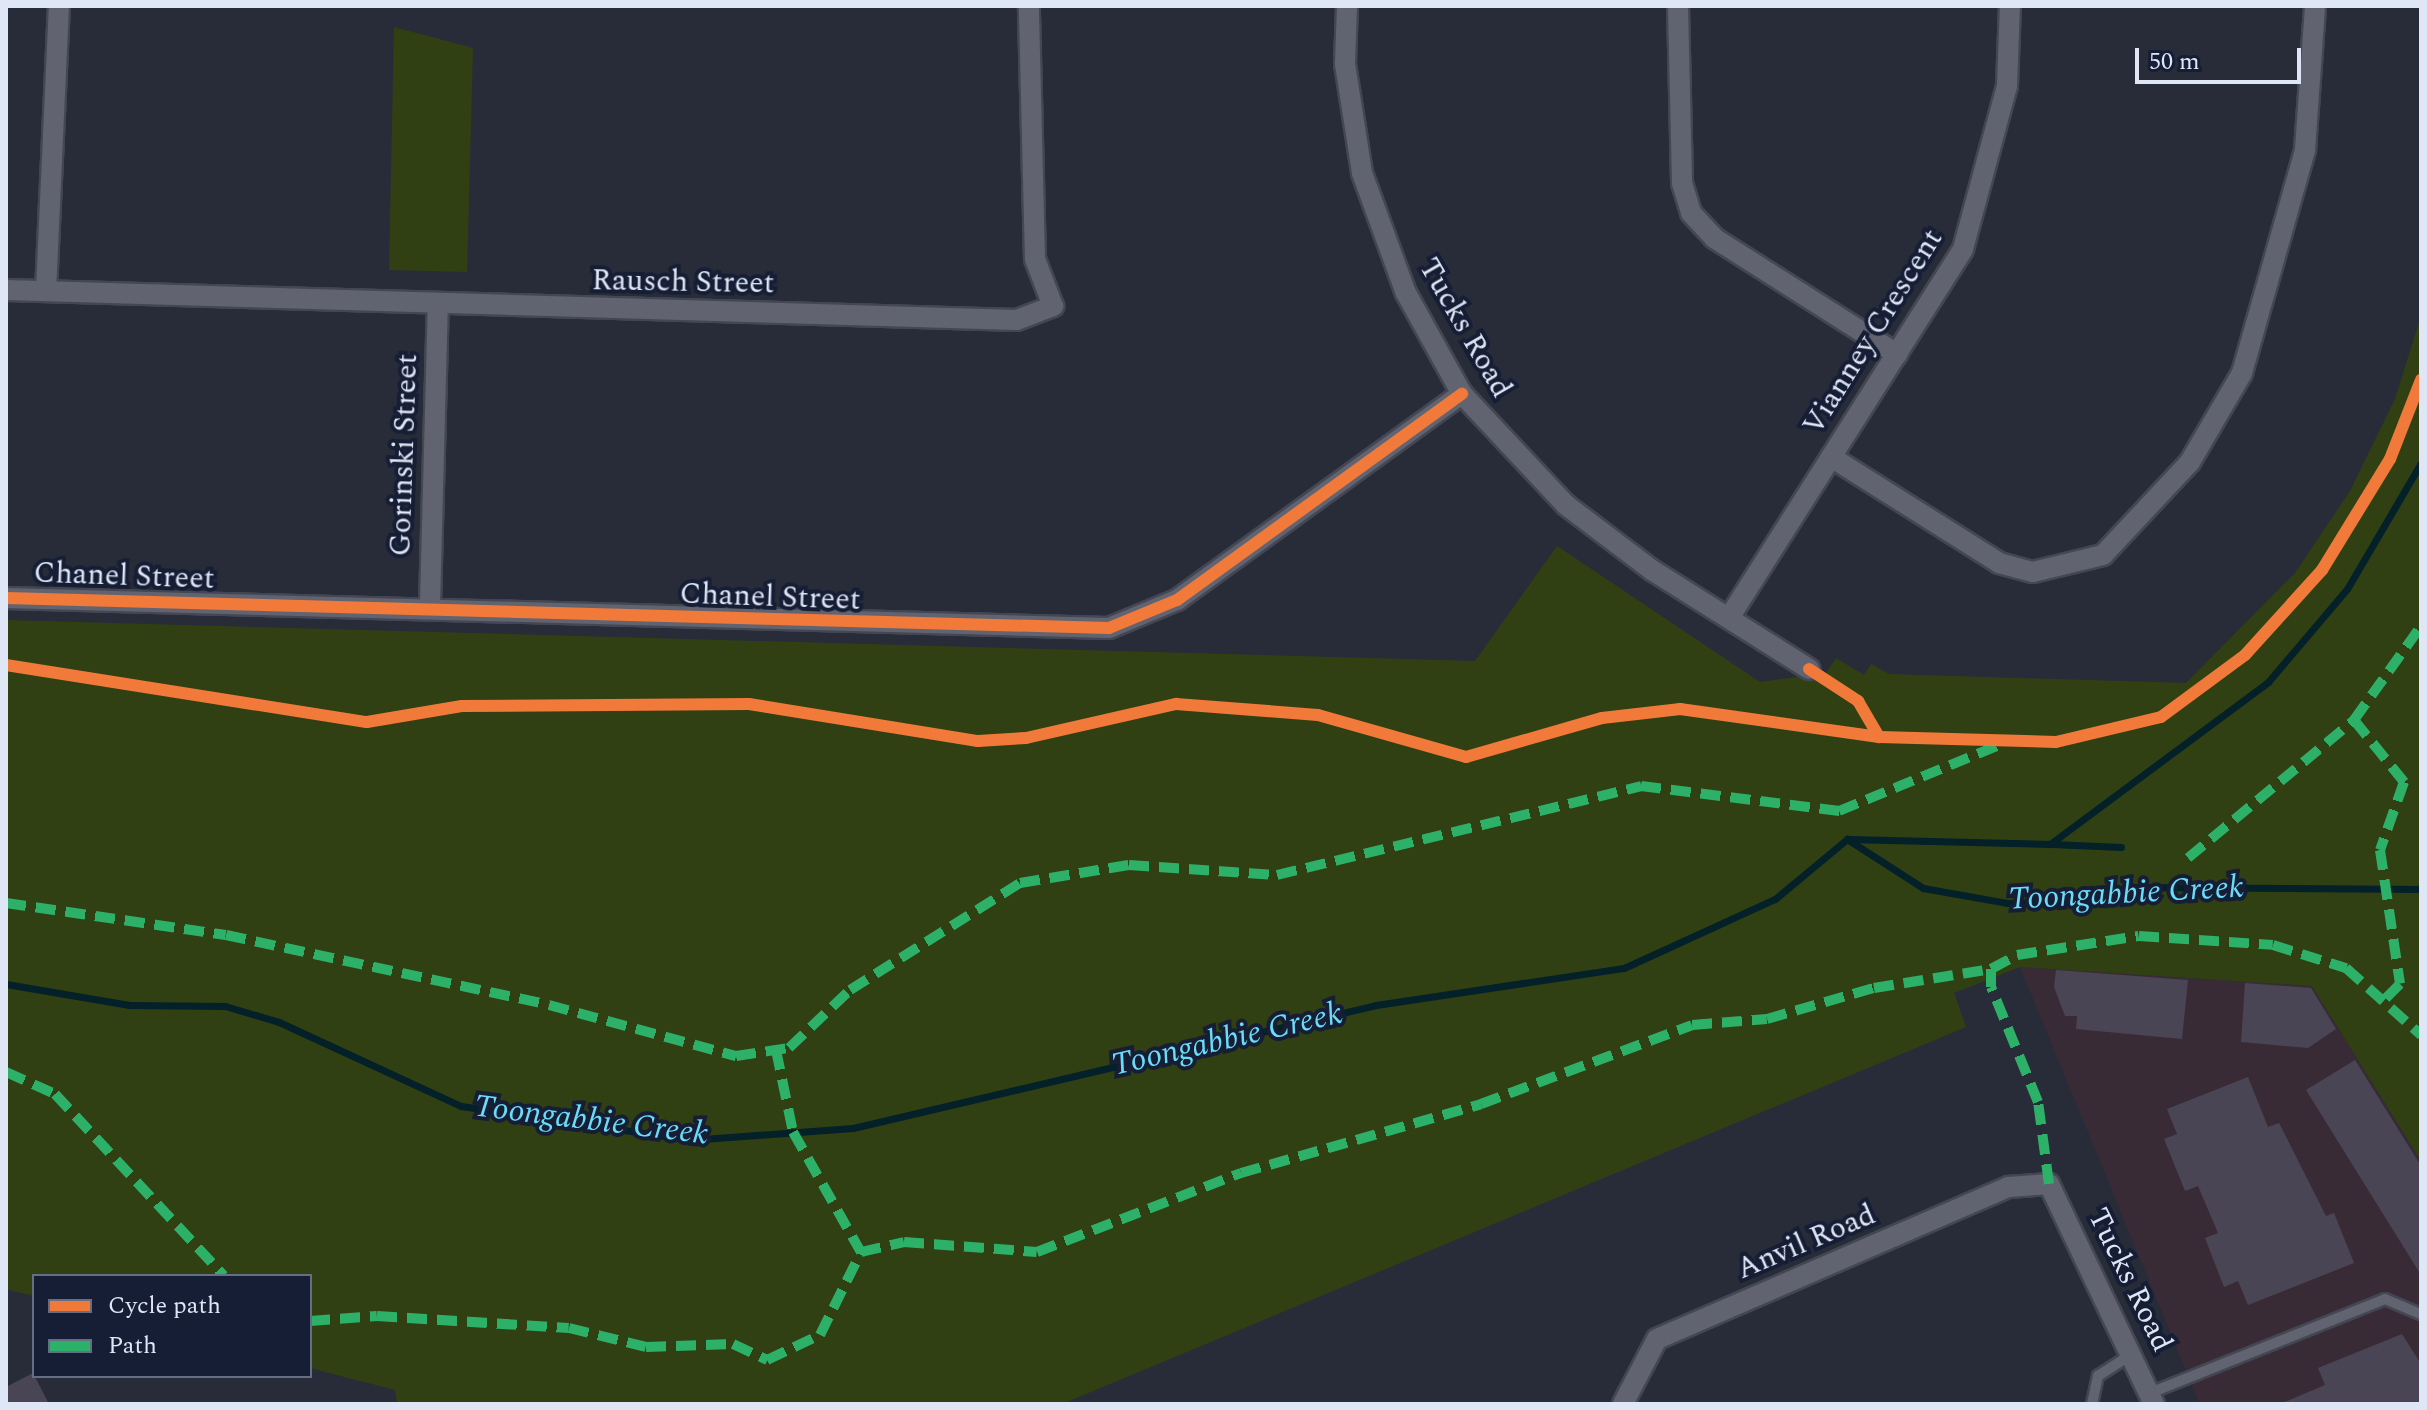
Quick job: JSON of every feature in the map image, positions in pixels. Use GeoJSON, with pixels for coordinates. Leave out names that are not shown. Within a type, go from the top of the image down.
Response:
{"type":"FeatureCollection","features":[{"type":"Feature","properties":{"kind":"street"},"geometry":{"type":"LineString","coordinates":[[46,291],[59,6]]}},
{"type":"Feature","properties":{"kind":"street","name":"Rausch Street"},"geometry":{"type":"LineString","coordinates":[[6,290],[438,307],[1017,320],[1053,306],[1035,259],[1029,6]]}},
{"type":"Feature","properties":{"kind":"street","name":"Tucks Road"},"geometry":{"type":"LineString","coordinates":[[1347,6],[1345,64],[1362,173],[1406,293],[1462,394],[1566,505],[1729,618],[1809,669]]}},
{"type":"Feature","properties":{"kind":"street"},"geometry":{"type":"LineString","coordinates":[[1678,6],[1682,183],[1691,213],[1714,238],[1897,354]]}},
{"type":"Feature","properties":{"kind":"street","name":"Vianney Crescent"},"geometry":{"type":"LineString","coordinates":[[1729,618],[1963,249],[1981,198],[2013,49],[2010,6]]}},
{"type":"Feature","properties":{"kind":"street"},"geometry":{"type":"LineString","coordinates":[[1831,457],[1999,563],[2033,572],[2103,555],[2190,462],[2242,373],[2305,150],[2315,6]]}},
{"type":"Feature","properties":{"kind":"street","name":"Gorinski Street"},"geometry":{"type":"LineString","coordinates":[[430,604],[438,307]]}},
{"type":"Feature","properties":{"kind":"street","name":"Chanel Street"},"geometry":{"type":"LineString","coordinates":[[6,598],[394,610],[430,604],[462,614],[1109,628],[1177,600],[1462,394]]}},
{"type":"Feature","properties":{"kind":"street","name":"Tucks Road"},"geometry":{"type":"LineString","coordinates":[[2049,1184],[2134,1353],[2152,1398]]}},
{"type":"Feature","properties":{"kind":"street","name":"Anvil Road"},"geometry":{"type":"LineString","coordinates":[[1623,1404],[1657,1339],[2009,1187],[2049,1184]]}},
{"type":"Feature","properties":{"kind":"lane"},"geometry":{"type":"LineString","coordinates":[[2152,1398],[2385,1299],[2421,1314]]}},
{"type":"Feature","properties":{"kind":"lane"},"geometry":{"type":"LineString","coordinates":[[2092,1404],[2098,1376],[2134,1353]]}},
{"type":"Feature","properties":{"kind":"shaded area"},"geometry":{"type":"Polygon","coordinates":[[[2020,967],[2312,986],[2421,1161],[2421,1404],[2200,1404],[2020,967]]]}},
{"type":"Feature","properties":{"kind":"green space"},"geometry":{"type":"Polygon","coordinates":[[[394,27],[473,48],[467,272],[389,270],[394,27]]]}},
{"type":"Feature","properties":{"kind":"green space"},"geometry":{"type":"Polygon","coordinates":[[[2421,316],[2421,1161],[2312,986],[2020,967],[1954,993],[1966,1027],[1062,1404],[397,1404],[395,1390],[312,1369],[312,1274],[32,1274],[32,1296],[6,1289],[6,620],[1475,661],[1557,546],[1760,682],[1826,673],[1836,658],[1864,675],[1871,664],[1889,674],[2186,683],[2295,573],[2350,491],[2395,399],[2421,316]]]}},
{"type":"Feature","properties":{"kind":"building"},"geometry":{"type":"Polygon","coordinates":[[[2056,970],[2188,980],[2182,1039],[2076,1029],[2077,1016],[2065,1016],[2054,987],[2056,970]]]}},
{"type":"Feature","properties":{"kind":"building"},"geometry":{"type":"Polygon","coordinates":[[[2245,983],[2311,988],[2336,1029],[2308,1048],[2241,1042],[2245,983]]]}},
{"type":"Feature","properties":{"kind":"building"},"geometry":{"type":"Polygon","coordinates":[[[2355,1060],[2421,1166],[2421,1275],[2306,1090],[2355,1060]]]}},
{"type":"Feature","properties":{"kind":"building"},"geometry":{"type":"Polygon","coordinates":[[[2248,1077],[2268,1127],[2279,1123],[2326,1216],[2334,1213],[2354,1263],[2248,1305],[2238,1281],[2224,1287],[2205,1238],[2218,1233],[2198,1186],[2185,1191],[2164,1139],[2177,1134],[2167,1109],[2248,1077]]]}},
{"type":"Feature","properties":{"kind":"building"},"geometry":{"type":"Polygon","coordinates":[[[2402,1334],[2421,1364],[2421,1404],[2280,1404],[2325,1385],[2318,1368],[2402,1334]]]}},
{"type":"Feature","properties":{"kind":"building"},"geometry":{"type":"Polygon","coordinates":[[[32,1374],[49,1404],[6,1404],[6,1387],[32,1374]]]}},
{"type":"Feature","properties":{"kind":"waterway"},"geometry":{"type":"LineString","coordinates":[[1848,839],[2050,844],[2268,682],[2347,589],[2421,463]]}},
{"type":"Feature","properties":{"kind":"waterway","name":"Toongabbie Creek"},"geometry":{"type":"LineString","coordinates":[[6,984],[129,1005],[225,1006],[279,1022],[461,1106],[690,1140],[853,1128],[1376,1005],[1624,968],[1775,899],[1847,839],[1923,888],[2007,903],[2086,902],[2133,887],[2421,889]]}},
{"type":"Feature","properties":{"kind":"waterway"},"geometry":{"type":"LineString","coordinates":[[2052,844],[2121,847]]}},
{"type":"Feature","properties":{"kind":"marked path"},"geometry":{"type":"LineString","coordinates":[[2188,858],[2354,720],[2421,626]]}},
{"type":"Feature","properties":{"kind":"marked path"},"geometry":{"type":"LineString","coordinates":[[2354,720],[2404,782],[2380,850],[2400,984],[2383,1001]]}},
{"type":"Feature","properties":{"kind":"marked path"},"geometry":{"type":"LineString","coordinates":[[6,903],[226,935],[549,1005],[736,1056],[789,1048],[850,990],[1020,883],[1129,865],[1277,875],[1641,786],[1839,811],[1999,745]]}},
{"type":"Feature","properties":{"kind":"marked path"},"geometry":{"type":"LineString","coordinates":[[2049,1184],[2038,1102],[1991,987],[1991,969],[2017,955],[2139,936],[2273,945],[2346,968],[2421,1035]]}},
{"type":"Feature","properties":{"kind":"marked path"},"geometry":{"type":"LineString","coordinates":[[312,1321],[377,1316],[569,1328],[646,1347],[733,1344],[767,1360],[820,1335],[861,1252],[904,1242],[1037,1252],[1241,1173],[1481,1104],[1692,1025],[1767,1019],[1874,988],[1991,969]]}},
{"type":"Feature","properties":{"kind":"marked path"},"geometry":{"type":"LineString","coordinates":[[776,1050],[793,1132],[861,1252]]}},
{"type":"Feature","properties":{"kind":"marked path"},"geometry":{"type":"LineString","coordinates":[[6,1072],[55,1094],[222,1274]]}},
{"type":"Feature","properties":{"kind":"cycle path"},"geometry":{"type":"LineString","coordinates":[[6,665],[367,722],[462,706],[749,704],[978,741],[1026,738],[1176,704],[1318,715],[1466,757],[1602,718],[1680,709],[1879,737],[2056,742],[2161,717],[2245,655],[2322,570],[2390,459],[2421,380]]}},
{"type":"Feature","properties":{"kind":"cycle path"},"geometry":{"type":"LineString","coordinates":[[6,598],[1109,628],[1177,600],[1462,394]]}},
{"type":"Feature","properties":{"kind":"cycle path"},"geometry":{"type":"LineString","coordinates":[[1809,669],[1858,701],[1879,737]]}}]}
